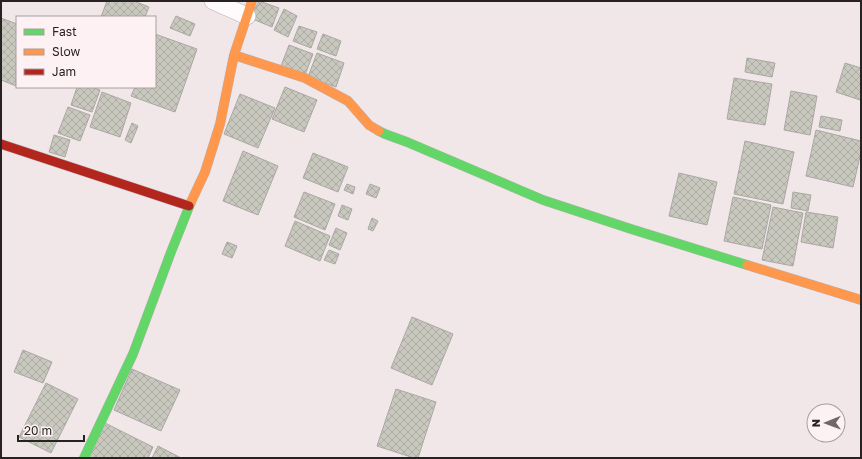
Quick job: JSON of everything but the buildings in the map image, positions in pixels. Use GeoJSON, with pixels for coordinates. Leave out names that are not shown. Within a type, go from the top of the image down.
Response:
{"type":"FeatureCollection","features":[{"type":"Feature","properties":{"kind":"street"},"geometry":{"type":"LineString","coordinates":[[84,458],[133,354],[189,206],[205,172],[220,124],[234,55],[249,9],[213,1]]}},
{"type":"Feature","properties":{"kind":"street"},"geometry":{"type":"LineString","coordinates":[[234,55],[305,78],[348,102],[369,125],[385,134],[543,200],[631,229],[861,300]]}},
{"type":"Feature","properties":{"kind":"street"},"geometry":{"type":"LineString","coordinates":[[1,144],[189,206]]}},
{"type":"Feature","properties":{"kind":"traffic: fast"},"geometry":{"type":"LineString","coordinates":[[379,131],[543,200],[747,265]]}},
{"type":"Feature","properties":{"kind":"traffic: fast"},"geometry":{"type":"LineString","coordinates":[[84,458],[133,354],[191,202]]}},
{"type":"Feature","properties":{"kind":"traffic: slow"},"geometry":{"type":"LineString","coordinates":[[191,202],[205,172],[220,124],[234,55],[252,1]]}},
{"type":"Feature","properties":{"kind":"traffic: slow"},"geometry":{"type":"LineString","coordinates":[[234,55],[305,78],[348,101],[369,125],[379,131]]}},
{"type":"Feature","properties":{"kind":"traffic: slow"},"geometry":{"type":"LineString","coordinates":[[747,265],[861,300]]}},
{"type":"Feature","properties":{"kind":"traffic: jam"},"geometry":{"type":"LineString","coordinates":[[1,144],[189,206]]}}]}
